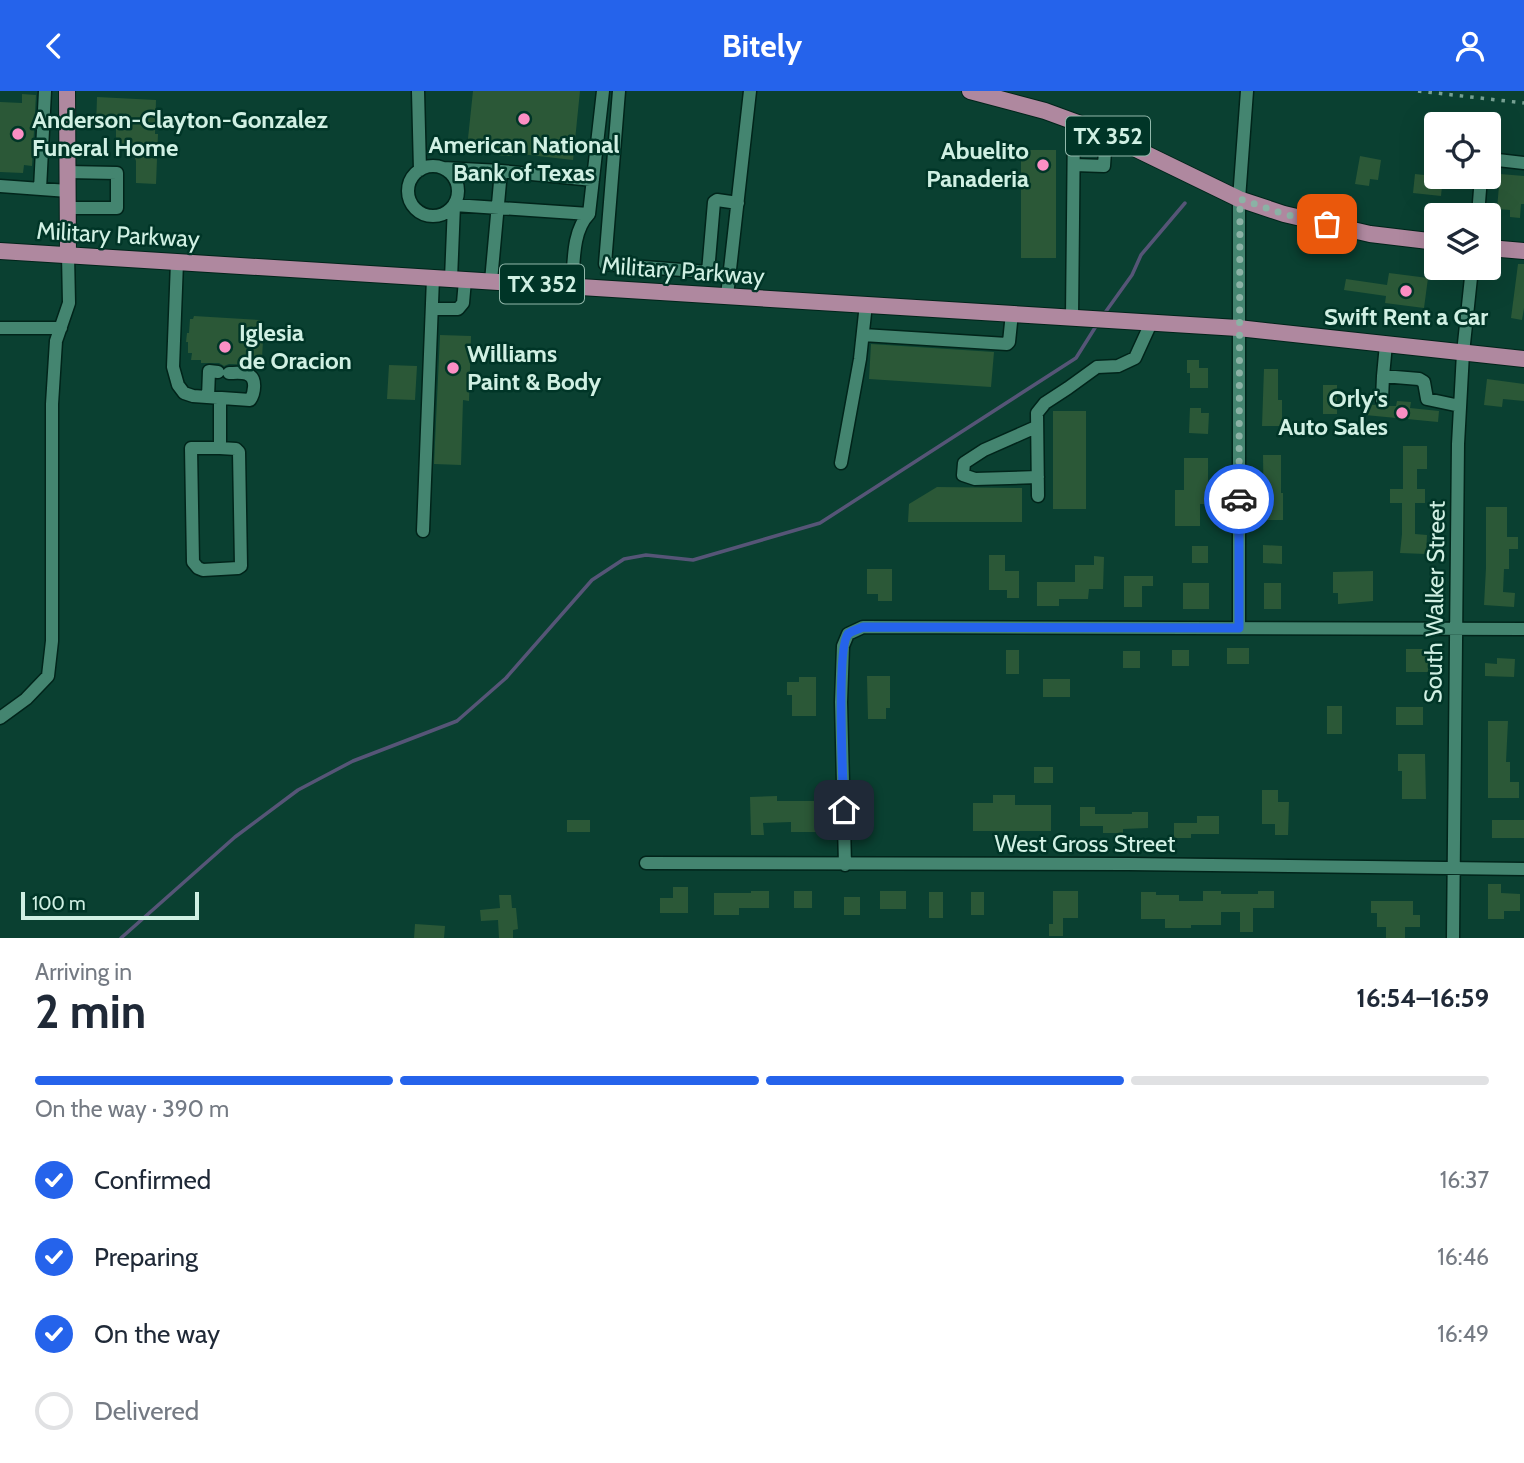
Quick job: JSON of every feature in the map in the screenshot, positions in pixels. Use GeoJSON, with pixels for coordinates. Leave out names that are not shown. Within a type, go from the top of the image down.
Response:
{"type":"FeatureCollection","features":[{"type":"Feature","properties":{"kind":"main road"},"geometry":{"type":"LineString","coordinates":[[67,91],[68,255]]}},
{"type":"Feature","properties":{"kind":"main road","name":"TX 352"},"geometry":{"type":"LineString","coordinates":[[970,91],[1045,111],[1074,122],[1240,199],[1284,214],[1370,234],[1424,240]]}},
{"type":"Feature","properties":{"kind":"main road"},"geometry":{"type":"LineString","coordinates":[[1501,249],[1524,251]]}},
{"type":"Feature","properties":{"kind":"main road","name":"Military Parkway"},"geometry":{"type":"LineString","coordinates":[[0,251],[1238,328]]}},
{"type":"Feature","properties":{"kind":"main road","name":"TX 352"},"geometry":{"type":"LineString","coordinates":[[1238,328],[1524,359]]}},
{"type":"Feature","properties":{"kind":"street"},"geometry":{"type":"LineString","coordinates":[[40,189],[45,91]]}},
{"type":"Feature","properties":{"kind":"street"},"geometry":{"type":"LineString","coordinates":[[418,91],[420,170]]}},
{"type":"Feature","properties":{"kind":"street"},"geometry":{"type":"LineString","coordinates":[[572,286],[577,237],[583,220],[589,214],[603,91]]}},
{"type":"Feature","properties":{"kind":"street"},"geometry":{"type":"LineString","coordinates":[[619,91],[605,264],[706,273],[709,271],[714,202],[717,200],[738,203]]}},
{"type":"Feature","properties":{"kind":"street"},"geometry":{"type":"LineString","coordinates":[[727,296],[750,91]]}},
{"type":"Feature","properties":{"kind":"street"},"geometry":{"type":"LineString","coordinates":[[1239,628],[1238,328],[1240,199],[1247,91]]}},
{"type":"Feature","properties":{"kind":"street"},"geometry":{"type":"LineString","coordinates":[[1074,122],[1078,318]]}},
{"type":"Feature","properties":{"kind":"street"},"geometry":{"type":"LineString","coordinates":[[1074,166],[1104,166],[1106,135]]}},
{"type":"Feature","properties":{"kind":"street"},"geometry":{"type":"LineString","coordinates":[[1501,160],[1524,163]]}},
{"type":"Feature","properties":{"kind":"street"},"geometry":{"type":"LineString","coordinates":[[589,214],[454,205],[440,215],[432,216],[416,209],[408,189],[410,181],[420,170],[435,166],[593,180]]}},
{"type":"Feature","properties":{"kind":"street"},"geometry":{"type":"LineString","coordinates":[[432,309],[458,309],[463,303],[458,279],[454,205],[458,188],[456,180],[443,168]]}},
{"type":"Feature","properties":{"kind":"street"},"geometry":{"type":"LineString","coordinates":[[491,281],[501,171]]}},
{"type":"Feature","properties":{"kind":"street"},"geometry":{"type":"LineString","coordinates":[[0,186],[40,189],[68,199],[117,208],[117,173],[67,172]]}},
{"type":"Feature","properties":{"kind":"street"},"geometry":{"type":"LineString","coordinates":[[711,242],[733,245]]}},
{"type":"Feature","properties":{"kind":"street"},"geometry":{"type":"LineString","coordinates":[[0,718],[26,699],[48,676],[52,641],[52,404],[56,341],[69,303],[68,255]]}},
{"type":"Feature","properties":{"kind":"street"},"geometry":{"type":"LineString","coordinates":[[177,262],[173,367],[178,385],[184,393],[193,396],[214,397],[250,400],[253,396],[254,381],[248,374],[209,371],[214,397],[220,448]]}},
{"type":"Feature","properties":{"kind":"street"},"geometry":{"type":"LineString","coordinates":[[423,531],[433,278]]}},
{"type":"Feature","properties":{"kind":"street","name":"South Walker Street"},"geometry":{"type":"LineString","coordinates":[[1453,938],[1458,445],[1471,280]]}},
{"type":"Feature","properties":{"kind":"street"},"geometry":{"type":"LineString","coordinates":[[841,463],[860,359],[866,304]]}},
{"type":"Feature","properties":{"kind":"street"},"geometry":{"type":"LineString","coordinates":[[863,335],[1007,344],[1012,313]]}},
{"type":"Feature","properties":{"kind":"street"},"geometry":{"type":"LineString","coordinates":[[1038,496],[1037,412],[1045,403],[1097,367],[1118,366],[1135,358],[1151,323]]}},
{"type":"Feature","properties":{"kind":"street"},"geometry":{"type":"LineString","coordinates":[[0,328],[61,328]]}},
{"type":"Feature","properties":{"kind":"street"},"geometry":{"type":"LineString","coordinates":[[1382,400],[1386,344]]}},
{"type":"Feature","properties":{"kind":"street"},"geometry":{"type":"LineString","coordinates":[[1384,376],[1419,379],[1424,382],[1427,399],[1460,406]]}},
{"type":"Feature","properties":{"kind":"street"},"geometry":{"type":"LineString","coordinates":[[1036,426],[984,450],[964,463],[963,475],[975,479],[1038,477]]}},
{"type":"Feature","properties":{"kind":"street"},"geometry":{"type":"LineString","coordinates":[[191,448],[220,448],[236,449],[239,452],[242,559],[238,568],[203,570],[193,562],[191,448]]}},
{"type":"Feature","properties":{"kind":"street"},"geometry":{"type":"LineString","coordinates":[[845,865],[841,702],[843,646],[848,634],[863,627],[1524,629]]}},
{"type":"Feature","properties":{"kind":"street","name":"West Gross Street"},"geometry":{"type":"LineString","coordinates":[[646,863],[1129,864],[1524,869]]}},
{"type":"Feature","properties":{"kind":"building","name":"American National Bank of Texas"},"geometry":{"type":"Polygon","coordinates":[[[473,91],[580,91],[573,160],[512,153],[512,156],[495,155],[495,151],[467,148],[473,91]]]}},
{"type":"Feature","properties":{"kind":"building","name":"Anderson-Clayton-Gonzalez Funeral Home"},"geometry":{"type":"Polygon","coordinates":[[[22,94],[36,95],[32,166],[24,165],[23,173],[0,172],[0,102],[22,103],[22,94]]]}},
{"type":"Feature","properties":{"kind":"building"},"geometry":{"type":"Polygon","coordinates":[[[97,97],[156,100],[156,184],[136,183],[136,161],[131,148],[116,148],[116,129],[96,128],[97,97]]]}},
{"type":"Feature","properties":{"kind":"building"},"geometry":{"type":"Polygon","coordinates":[[[1021,150],[1056,150],[1056,258],[1021,258],[1021,150]]]}},
{"type":"Feature","properties":{"kind":"building"},"geometry":{"type":"Polygon","coordinates":[[[1360,156],[1381,160],[1378,180],[1370,179],[1369,186],[1355,184],[1360,156]]]}},
{"type":"Feature","properties":{"kind":"building"},"geometry":{"type":"Polygon","coordinates":[[[1415,174],[1424,175],[1424,189],[1442,189],[1441,196],[1413,193],[1415,174]]]}},
{"type":"Feature","properties":{"kind":"building"},"geometry":{"type":"Polygon","coordinates":[[[1501,174],[1524,176],[1524,204],[1521,204],[1520,218],[1510,217],[1510,210],[1501,209],[1501,203],[1498,203],[1501,174]]]}},
{"type":"Feature","properties":{"kind":"building"},"geometry":{"type":"Polygon","coordinates":[[[1518,264],[1524,264],[1522,320],[1511,318],[1518,264]]]}},
{"type":"Feature","properties":{"kind":"building","name":"Swift Rent a Car"},"geometry":{"type":"Polygon","coordinates":[[[1389,273],[1424,277],[1428,280],[1424,308],[1385,303],[1386,296],[1344,290],[1346,279],[1387,285],[1389,273]]]}},
{"type":"Feature","properties":{"kind":"building","name":"Iglesia de Oracion"},"geometry":{"type":"Polygon","coordinates":[[[194,316],[260,320],[260,323],[264,324],[262,358],[258,358],[257,365],[224,366],[191,360],[192,353],[188,353],[186,342],[190,319],[194,316]]]}},
{"type":"Feature","properties":{"kind":"building","name":"Williams Paint & Body"},"geometry":{"type":"Polygon","coordinates":[[[440,335],[471,336],[469,401],[463,400],[461,465],[434,464],[440,335]]]}},
{"type":"Feature","properties":{"kind":"building"},"geometry":{"type":"Polygon","coordinates":[[[871,344],[994,352],[991,387],[869,379],[871,344]]]}},
{"type":"Feature","properties":{"kind":"building"},"geometry":{"type":"Polygon","coordinates":[[[1187,360],[1199,360],[1199,368],[1208,368],[1208,388],[1190,388],[1187,360]]]}},
{"type":"Feature","properties":{"kind":"building"},"geometry":{"type":"Polygon","coordinates":[[[389,365],[417,366],[415,400],[387,399],[389,365]]]}},
{"type":"Feature","properties":{"kind":"building"},"geometry":{"type":"Polygon","coordinates":[[[1264,369],[1278,369],[1278,400],[1282,400],[1282,426],[1262,426],[1264,369]]]}},
{"type":"Feature","properties":{"kind":"building"},"geometry":{"type":"Polygon","coordinates":[[[1487,379],[1524,384],[1524,401],[1503,399],[1502,407],[1484,405],[1487,379]]]}},
{"type":"Feature","properties":{"kind":"building"},"geometry":{"type":"Polygon","coordinates":[[[1323,385],[1337,385],[1337,414],[1323,414],[1323,385]]]}},
{"type":"Feature","properties":{"kind":"building","name":"Orly's Auto Sales"},"geometry":{"type":"Polygon","coordinates":[[[1397,401],[1411,402],[1410,408],[1439,411],[1438,422],[1365,415],[1366,404],[1382,409],[1396,406],[1397,401]]]}},
{"type":"Feature","properties":{"kind":"building"},"geometry":{"type":"Polygon","coordinates":[[[1190,408],[1201,408],[1201,413],[1209,413],[1208,434],[1189,433],[1190,408]]]}},
{"type":"Feature","properties":{"kind":"building"},"geometry":{"type":"Polygon","coordinates":[[[1053,411],[1086,411],[1086,509],[1053,509],[1053,411]]]}},
{"type":"Feature","properties":{"kind":"building"},"geometry":{"type":"Polygon","coordinates":[[[1403,446],[1427,446],[1427,469],[1417,469],[1417,489],[1425,489],[1425,503],[1415,503],[1415,534],[1427,535],[1426,554],[1400,553],[1402,503],[1390,503],[1390,489],[1403,489],[1403,446]]]}},
{"type":"Feature","properties":{"kind":"building"},"geometry":{"type":"Polygon","coordinates":[[[1263,455],[1281,455],[1283,520],[1264,520],[1263,455]]]}},
{"type":"Feature","properties":{"kind":"building"},"geometry":{"type":"Polygon","coordinates":[[[1184,458],[1208,458],[1210,504],[1200,504],[1200,526],[1175,526],[1175,490],[1184,490],[1184,458]]]}},
{"type":"Feature","properties":{"kind":"building"},"geometry":{"type":"Polygon","coordinates":[[[937,487],[1022,488],[1022,522],[908,522],[909,504],[937,487]]]}},
{"type":"Feature","properties":{"kind":"building"},"geometry":{"type":"Polygon","coordinates":[[[1486,507],[1507,507],[1507,537],[1518,537],[1518,549],[1509,549],[1509,569],[1504,569],[1503,592],[1515,593],[1514,607],[1484,605],[1486,507]]]}},
{"type":"Feature","properties":{"kind":"building"},"geometry":{"type":"Polygon","coordinates":[[[1263,545],[1282,546],[1282,564],[1263,563],[1263,545]]]}},
{"type":"Feature","properties":{"kind":"building"},"geometry":{"type":"Polygon","coordinates":[[[1192,546],[1208,546],[1208,563],[1192,563],[1192,546]]]}},
{"type":"Feature","properties":{"kind":"building"},"geometry":{"type":"Polygon","coordinates":[[[989,555],[1005,555],[1005,571],[1019,571],[1019,598],[1007,598],[1007,590],[989,590],[989,555]]]}},
{"type":"Feature","properties":{"kind":"building"},"geometry":{"type":"Polygon","coordinates":[[[1094,556],[1104,557],[1103,589],[1089,589],[1088,599],[1059,599],[1059,606],[1037,606],[1037,582],[1075,582],[1075,565],[1094,565],[1094,556]]]}},
{"type":"Feature","properties":{"kind":"building"},"geometry":{"type":"Polygon","coordinates":[[[867,569],[892,569],[892,601],[878,601],[878,594],[867,594],[867,569]]]}},
{"type":"Feature","properties":{"kind":"building"},"geometry":{"type":"Polygon","coordinates":[[[1373,571],[1373,601],[1338,604],[1338,593],[1333,593],[1333,572],[1373,571]]]}},
{"type":"Feature","properties":{"kind":"building"},"geometry":{"type":"Polygon","coordinates":[[[1124,576],[1153,576],[1153,586],[1142,586],[1142,607],[1124,607],[1124,576]]]}},
{"type":"Feature","properties":{"kind":"building"},"geometry":{"type":"Polygon","coordinates":[[[1183,583],[1209,583],[1209,609],[1183,609],[1183,583]]]}},
{"type":"Feature","properties":{"kind":"building"},"geometry":{"type":"Polygon","coordinates":[[[1264,583],[1281,583],[1281,609],[1264,609],[1264,583]]]}},
{"type":"Feature","properties":{"kind":"building"},"geometry":{"type":"Polygon","coordinates":[[[1227,648],[1249,648],[1249,664],[1227,664],[1227,648]]]}},
{"type":"Feature","properties":{"kind":"building"},"geometry":{"type":"Polygon","coordinates":[[[1406,649],[1428,649],[1428,672],[1406,672],[1406,649]]]}},
{"type":"Feature","properties":{"kind":"building"},"geometry":{"type":"Polygon","coordinates":[[[1006,650],[1019,650],[1019,674],[1006,674],[1006,650]]]}},
{"type":"Feature","properties":{"kind":"building"},"geometry":{"type":"Polygon","coordinates":[[[1172,650],[1189,650],[1189,666],[1172,666],[1172,650]]]}},
{"type":"Feature","properties":{"kind":"building"},"geometry":{"type":"Polygon","coordinates":[[[1123,651],[1140,651],[1140,668],[1123,668],[1123,651]]]}},
{"type":"Feature","properties":{"kind":"building"},"geometry":{"type":"Polygon","coordinates":[[[1497,658],[1515,659],[1514,677],[1485,676],[1485,663],[1497,664],[1497,658]]]}},
{"type":"Feature","properties":{"kind":"building"},"geometry":{"type":"Polygon","coordinates":[[[867,676],[890,676],[890,708],[886,708],[886,719],[868,719],[867,676]]]}},
{"type":"Feature","properties":{"kind":"building"},"geometry":{"type":"Polygon","coordinates":[[[799,677],[816,677],[816,716],[792,716],[792,695],[787,695],[787,682],[799,682],[799,677]]]}},
{"type":"Feature","properties":{"kind":"building"},"geometry":{"type":"Polygon","coordinates":[[[1043,679],[1070,679],[1070,697],[1043,697],[1043,679]]]}},
{"type":"Feature","properties":{"kind":"building"},"geometry":{"type":"Polygon","coordinates":[[[1327,706],[1342,706],[1342,734],[1327,734],[1327,706]]]}},
{"type":"Feature","properties":{"kind":"building"},"geometry":{"type":"Polygon","coordinates":[[[1396,707],[1423,707],[1423,725],[1396,725],[1396,707]]]}},
{"type":"Feature","properties":{"kind":"building"},"geometry":{"type":"Polygon","coordinates":[[[1488,721],[1508,721],[1506,762],[1510,762],[1510,782],[1519,782],[1519,798],[1488,798],[1488,721]]]}},
{"type":"Feature","properties":{"kind":"building"},"geometry":{"type":"Polygon","coordinates":[[[1398,754],[1425,754],[1426,799],[1402,799],[1402,771],[1398,771],[1398,754]]]}},
{"type":"Feature","properties":{"kind":"building"},"geometry":{"type":"Polygon","coordinates":[[[1034,767],[1053,767],[1053,783],[1034,783],[1034,767]]]}},
{"type":"Feature","properties":{"kind":"building"},"geometry":{"type":"Polygon","coordinates":[[[1262,790],[1278,790],[1278,802],[1289,802],[1288,835],[1275,835],[1275,824],[1262,824],[1262,790]]]}},
{"type":"Feature","properties":{"kind":"building"},"geometry":{"type":"Polygon","coordinates":[[[814,793],[825,793],[825,832],[791,832],[791,822],[763,823],[764,835],[751,835],[750,797],[777,796],[777,801],[814,801],[814,793]]]}},
{"type":"Feature","properties":{"kind":"building"},"geometry":{"type":"Polygon","coordinates":[[[993,795],[1015,795],[1015,805],[1051,805],[1051,831],[973,831],[973,803],[993,803],[993,795]]]}},
{"type":"Feature","properties":{"kind":"building"},"geometry":{"type":"Polygon","coordinates":[[[1080,807],[1095,807],[1095,814],[1148,812],[1148,828],[1123,829],[1123,833],[1103,833],[1103,826],[1080,826],[1080,807]]]}},
{"type":"Feature","properties":{"kind":"building"},"geometry":{"type":"Polygon","coordinates":[[[1197,816],[1219,816],[1219,834],[1191,834],[1191,838],[1174,838],[1174,823],[1197,823],[1197,816]]]}},
{"type":"Feature","properties":{"kind":"building"},"geometry":{"type":"Polygon","coordinates":[[[567,820],[590,820],[590,832],[567,832],[567,820]]]}},
{"type":"Feature","properties":{"kind":"building"},"geometry":{"type":"Polygon","coordinates":[[[1492,820],[1524,820],[1524,838],[1492,838],[1492,820]]]}},
{"type":"Feature","properties":{"kind":"building"},"geometry":{"type":"Polygon","coordinates":[[[1488,884],[1501,884],[1501,893],[1520,894],[1520,911],[1504,911],[1504,919],[1488,919],[1488,884]]]}},
{"type":"Feature","properties":{"kind":"building"},"geometry":{"type":"Polygon","coordinates":[[[673,887],[688,887],[688,913],[660,913],[660,898],[673,898],[673,887]]]}},
{"type":"Feature","properties":{"kind":"building"},"geometry":{"type":"Polygon","coordinates":[[[769,891],[769,908],[739,908],[739,915],[714,915],[714,893],[769,891]]]}},
{"type":"Feature","properties":{"kind":"building"},"geometry":{"type":"Polygon","coordinates":[[[794,891],[812,891],[812,908],[794,908],[794,891]]]}},
{"type":"Feature","properties":{"kind":"building"},"geometry":{"type":"Polygon","coordinates":[[[880,891],[906,891],[906,909],[880,909],[880,891]]]}},
{"type":"Feature","properties":{"kind":"building"},"geometry":{"type":"Polygon","coordinates":[[[1053,891],[1078,891],[1078,918],[1063,918],[1063,936],[1049,936],[1049,924],[1053,924],[1053,891]]]}},
{"type":"Feature","properties":{"kind":"building"},"geometry":{"type":"Polygon","coordinates":[[[1203,891],[1258,894],[1258,891],[1274,891],[1274,908],[1253,908],[1253,932],[1240,932],[1240,912],[1221,912],[1221,925],[1191,925],[1191,928],[1165,928],[1165,919],[1141,919],[1141,892],[1179,895],[1179,901],[1203,901],[1203,891]]]}},
{"type":"Feature","properties":{"kind":"building"},"geometry":{"type":"Polygon","coordinates":[[[929,892],[943,892],[943,918],[929,918],[929,892]]]}},
{"type":"Feature","properties":{"kind":"building"},"geometry":{"type":"Polygon","coordinates":[[[971,892],[984,892],[984,915],[971,915],[971,892]]]}},
{"type":"Feature","properties":{"kind":"building"},"geometry":{"type":"Polygon","coordinates":[[[499,895],[511,895],[512,908],[516,908],[518,929],[513,930],[513,938],[499,938],[498,920],[481,921],[480,910],[500,908],[499,895]]]}},
{"type":"Feature","properties":{"kind":"building"},"geometry":{"type":"Polygon","coordinates":[[[844,897],[860,897],[860,915],[844,915],[844,897]]]}},
{"type":"Feature","properties":{"kind":"building"},"geometry":{"type":"Polygon","coordinates":[[[1371,901],[1413,901],[1413,915],[1420,915],[1420,927],[1405,927],[1405,938],[1386,938],[1386,927],[1377,927],[1377,913],[1371,913],[1371,901]]]}},
{"type":"Feature","properties":{"kind":"building"},"geometry":{"type":"Polygon","coordinates":[[[415,924],[445,926],[444,938],[414,938],[415,924]]]}},
{"type":"Feature","properties":{"kind":"waterway"},"geometry":{"type":"LineString","coordinates":[[1104,314],[1132,275],[1141,255],[1185,203]]}},
{"type":"Feature","properties":{"kind":"waterway"},"geometry":{"type":"LineString","coordinates":[[121,938],[235,837],[298,790],[353,761],[457,721],[506,678],[592,580],[624,559],[646,555],[693,560],[820,523],[1076,358],[1098,323]]}},
{"type":"Feature","properties":{"kind":"railway"},"geometry":{"type":"LineString","coordinates":[[1418,91],[1524,103]]}},
{"type":"Feature","properties":{"kind":"way so far"},"geometry":{"type":"LineString","coordinates":[[1239,499],[1240,199],[1284,214],[1327,224]]}},
{"type":"Feature","properties":{"kind":"place","name":"American National Bank of Texas"},"geometry":{"type":"Point","coordinates":[524,119]}},
{"type":"Feature","properties":{"kind":"place","name":"Anderson-Clayton-Gonzalez Funeral Home"},"geometry":{"type":"Point","coordinates":[18,134]}},
{"type":"Feature","properties":{"kind":"place","name":"Abuelito Panaderia"},"geometry":{"type":"Point","coordinates":[1043,165]}},
{"type":"Feature","properties":{"kind":"place","name":"Swift Rent a Car"},"geometry":{"type":"Point","coordinates":[1406,291]}},
{"type":"Feature","properties":{"kind":"place","name":"Iglesia de Oracion"},"geometry":{"type":"Point","coordinates":[225,347]}},
{"type":"Feature","properties":{"kind":"place","name":"Williams Paint & Body"},"geometry":{"type":"Point","coordinates":[453,368]}},
{"type":"Feature","properties":{"kind":"place","name":"Orly's Auto Sales"},"geometry":{"type":"Point","coordinates":[1402,413]}},
{"type":"Feature","properties":{"kind":"route"},"geometry":{"type":"LineString","coordinates":[[844,810],[841,702],[843,646],[848,634],[863,627],[1239,628],[1239,499]]}}]}
